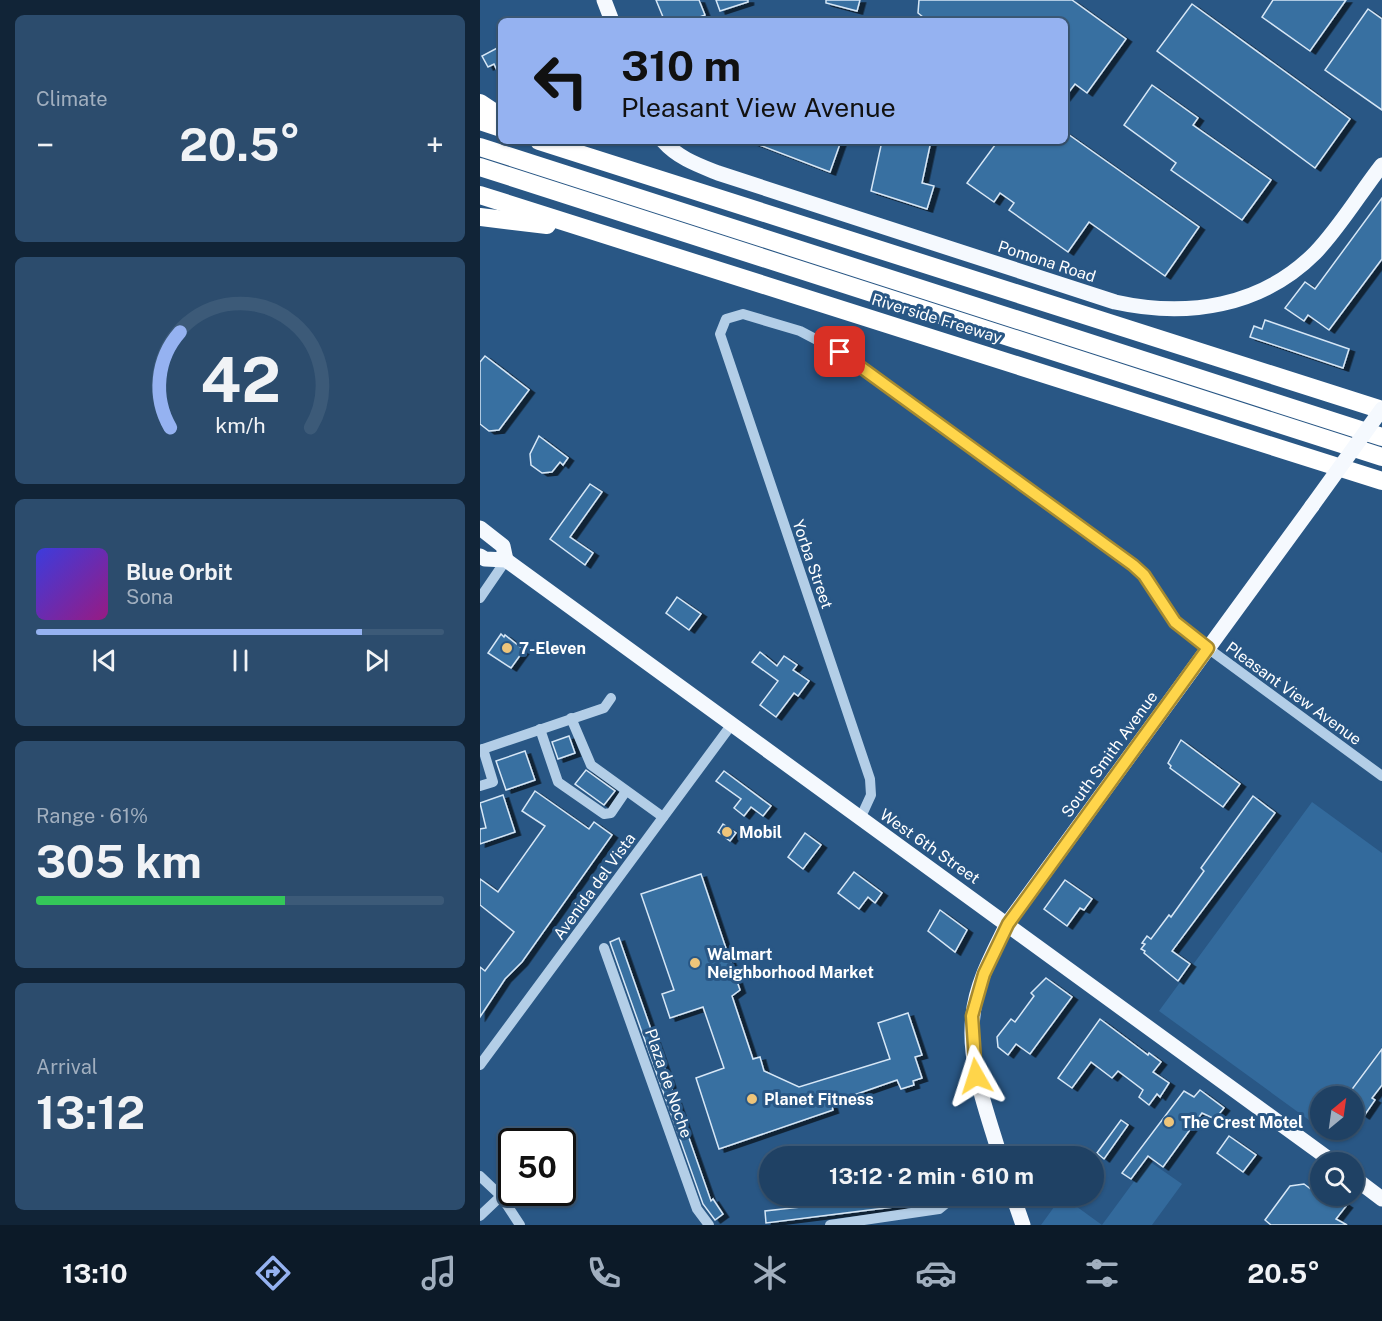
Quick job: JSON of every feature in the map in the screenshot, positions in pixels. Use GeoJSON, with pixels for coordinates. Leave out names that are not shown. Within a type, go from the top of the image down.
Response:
{"type":"FeatureCollection","features":[{"type":"Feature","properties":{"kind":"highway"},"geometry":{"type":"LineString","coordinates":[[480,103],[498,115]]}},
{"type":"Feature","properties":{"kind":"highway"},"geometry":{"type":"LineString","coordinates":[[480,121],[498,127]]}},
{"type":"Feature","properties":{"kind":"highway"},"geometry":{"type":"LineString","coordinates":[[548,144],[1382,409]]}},
{"type":"Feature","properties":{"kind":"highway"},"geometry":{"type":"LineString","coordinates":[[480,147],[1382,436]]}},
{"type":"Feature","properties":{"kind":"highway"},"geometry":{"type":"LineString","coordinates":[[480,166],[1382,457]]}},
{"type":"Feature","properties":{"kind":"highway","name":"Riverside Freeway"},"geometry":{"type":"LineString","coordinates":[[480,195],[1382,482]]}},
{"type":"Feature","properties":{"kind":"highway"},"geometry":{"type":"LineString","coordinates":[[480,217],[585,229]]}},
{"type":"Feature","properties":{"kind":"main road"},"geometry":{"type":"LineString","coordinates":[[604,0],[611,18]]}},
{"type":"Feature","properties":{"kind":"main road","name":"Pomona Road"},"geometry":{"type":"LineString","coordinates":[[666,144],[671,150],[693,163],[718,172],[1115,302],[1145,309],[1178,311],[1214,307],[1248,297],[1283,279],[1316,252],[1382,165]]}},
{"type":"Feature","properties":{"kind":"main road","name":"South Smith Avenue"},"geometry":{"type":"LineString","coordinates":[[997,1146],[976,1076],[972,1016],[984,974],[1008,924],[1382,409]]}},
{"type":"Feature","properties":{"kind":"main road","name":"West 6th Street"},"geometry":{"type":"LineString","coordinates":[[480,528],[503,546],[506,560]]}},
{"type":"Feature","properties":{"kind":"main road","name":"West 6th Street"},"geometry":{"type":"LineString","coordinates":[[480,556],[485,559],[506,560],[1319,1152]]}},
{"type":"Feature","properties":{"kind":"main road"},"geometry":{"type":"LineString","coordinates":[[1364,1185],[1382,1199]]}},
{"type":"Feature","properties":{"kind":"main road"},"geometry":{"type":"LineString","coordinates":[[1016,1206],[1023,1225]]}},
{"type":"Feature","properties":{"kind":"street","name":"Pleasant View Avenue"},"geometry":{"type":"LineString","coordinates":[[726,319],[743,314],[800,331],[830,344],[1133,565],[1144,575],[1175,622],[1382,776]]}},
{"type":"Feature","properties":{"kind":"street","name":"Yorba Street"},"geometry":{"type":"LineString","coordinates":[[726,319],[720,334],[726,354],[870,779],[871,795],[860,819]]}},
{"type":"Feature","properties":{"kind":"street"},"geometry":{"type":"LineString","coordinates":[[480,598],[506,560]]}},
{"type":"Feature","properties":{"kind":"street"},"geometry":{"type":"LineString","coordinates":[[480,786],[493,782],[481,749],[604,708],[611,698]]}},
{"type":"Feature","properties":{"kind":"street"},"geometry":{"type":"LineString","coordinates":[[571,718],[591,765],[663,817]]}},
{"type":"Feature","properties":{"kind":"street","name":"Avenida del Vista"},"geometry":{"type":"LineString","coordinates":[[480,1065],[732,724]]}},
{"type":"Feature","properties":{"kind":"street"},"geometry":{"type":"LineString","coordinates":[[540,729],[558,782],[604,814],[611,813],[626,791]]}},
{"type":"Feature","properties":{"kind":"street","name":"Plaza de Noche"},"geometry":{"type":"LineString","coordinates":[[604,948],[697,1209],[709,1225]]}},
{"type":"Feature","properties":{"kind":"street"},"geometry":{"type":"LineString","coordinates":[[480,1176],[498,1193]]}},
{"type":"Feature","properties":{"kind":"street"},"geometry":{"type":"LineString","coordinates":[[480,1216],[498,1199]]}},
{"type":"Feature","properties":{"kind":"street"},"geometry":{"type":"LineString","coordinates":[[507,1206],[519,1225]]}},
{"type":"Feature","properties":{"kind":"street"},"geometry":{"type":"LineString","coordinates":[[830,1225],[939,1209],[943,1206]]}},
{"type":"Feature","properties":{"kind":"shaded area"},"geometry":{"type":"Polygon","coordinates":[[[1312,802],[1382,853],[1382,1047],[1353,1086],[1310,1086],[1310,1121],[1159,1011],[1312,802]]]}},
{"type":"Feature","properties":{"kind":"shaded area"},"geometry":{"type":"Polygon","coordinates":[[[1149,1161],[1182,1184],[1152,1225],[1102,1225],[1149,1161]]]}},
{"type":"Feature","properties":{"kind":"shaded area"},"geometry":{"type":"Polygon","coordinates":[[[1055,1206],[1076,1206],[1102,1225],[1041,1225],[1055,1206]]]}},
{"type":"Feature","properties":{"kind":"building"},"geometry":{"type":"Polygon","coordinates":[[[656,0],[699,0],[705,15],[697,18],[663,17],[656,0]]]}},
{"type":"Feature","properties":{"kind":"building"},"geometry":{"type":"Polygon","coordinates":[[[716,0],[748,0],[748,2],[720,11],[716,0]]]}},
{"type":"Feature","properties":{"kind":"building"},"geometry":{"type":"Polygon","coordinates":[[[826,0],[860,0],[857,11],[826,3],[826,0]]]}},
{"type":"Feature","properties":{"kind":"building"},"geometry":{"type":"Polygon","coordinates":[[[919,0],[1072,0],[1126,39],[1087,93],[1075,84],[1068,93],[1068,18],[924,18],[918,13],[919,0]]]}},
{"type":"Feature","properties":{"kind":"building"},"geometry":{"type":"Polygon","coordinates":[[[1273,0],[1346,0],[1310,51],[1262,17],[1273,0]]]}},
{"type":"Feature","properties":{"kind":"building"},"geometry":{"type":"Polygon","coordinates":[[[1192,4],[1350,119],[1315,168],[1157,51],[1192,4]]]}},
{"type":"Feature","properties":{"kind":"building"},"geometry":{"type":"Polygon","coordinates":[[[1368,9],[1382,19],[1382,110],[1325,70],[1368,9]]]}},
{"type":"Feature","properties":{"kind":"building"},"geometry":{"type":"Polygon","coordinates":[[[498,48],[498,73],[494,64],[488,67],[482,56],[498,48]]]}},
{"type":"Feature","properties":{"kind":"building"},"geometry":{"type":"Polygon","coordinates":[[[1152,85],[1198,118],[1193,125],[1271,180],[1242,220],[1171,170],[1176,163],[1124,125],[1152,85]]]}},
{"type":"Feature","properties":{"kind":"building"},"geometry":{"type":"Polygon","coordinates":[[[1068,134],[1199,227],[1165,276],[1089,222],[1068,252],[1009,210],[1014,203],[1000,193],[994,202],[967,183],[996,144],[1068,144],[1068,134]]]}},
{"type":"Feature","properties":{"kind":"building"},"geometry":{"type":"Polygon","coordinates":[[[757,144],[840,144],[830,172],[757,144]]]}},
{"type":"Feature","properties":{"kind":"building"},"geometry":{"type":"Polygon","coordinates":[[[881,144],[930,144],[922,183],[934,186],[927,209],[871,191],[881,144]]]}},
{"type":"Feature","properties":{"kind":"building"},"geometry":{"type":"Polygon","coordinates":[[[1382,198],[1382,259],[1329,330],[1308,315],[1304,321],[1285,308],[1305,282],[1315,289],[1382,198]]]}},
{"type":"Feature","properties":{"kind":"building"},"geometry":{"type":"Polygon","coordinates":[[[1265,320],[1349,349],[1343,368],[1250,337],[1254,326],[1262,329],[1265,320]]]}},
{"type":"Feature","properties":{"kind":"building"},"geometry":{"type":"Polygon","coordinates":[[[485,356],[529,390],[499,430],[489,431],[480,424],[480,362],[485,356]]]}},
{"type":"Feature","properties":{"kind":"building"},"geometry":{"type":"Polygon","coordinates":[[[539,436],[568,458],[563,465],[560,462],[552,472],[542,473],[531,465],[530,454],[539,436]]]}},
{"type":"Feature","properties":{"kind":"building"},"geometry":{"type":"Polygon","coordinates":[[[590,484],[602,492],[570,537],[593,553],[585,565],[550,539],[590,484]]]}},
{"type":"Feature","properties":{"kind":"building"},"geometry":{"type":"Polygon","coordinates":[[[677,597],[701,614],[689,630],[666,613],[677,597]]]}},
{"type":"Feature","properties":{"kind":"building"},"geometry":{"type":"Polygon","coordinates":[[[501,634],[524,650],[511,668],[488,653],[501,634]]]}},
{"type":"Feature","properties":{"kind":"building"},"geometry":{"type":"Polygon","coordinates":[[[760,652],[777,666],[784,656],[797,665],[793,670],[809,681],[798,696],[794,693],[776,717],[760,705],[778,681],[752,662],[760,652]]]}},
{"type":"Feature","properties":{"kind":"building"},"geometry":{"type":"Polygon","coordinates":[[[569,736],[575,753],[558,759],[552,742],[569,736]]]}},
{"type":"Feature","properties":{"kind":"building"},"geometry":{"type":"Polygon","coordinates":[[[1181,740],[1240,784],[1223,807],[1170,768],[1168,763],[1181,740]]]}},
{"type":"Feature","properties":{"kind":"building"},"geometry":{"type":"Polygon","coordinates":[[[525,751],[535,780],[506,790],[496,761],[525,751]]]}},
{"type":"Feature","properties":{"kind":"building"},"geometry":{"type":"Polygon","coordinates":[[[586,770],[615,791],[604,805],[575,784],[586,770]]]}},
{"type":"Feature","properties":{"kind":"building"},"geometry":{"type":"Polygon","coordinates":[[[724,771],[771,806],[763,816],[751,807],[744,816],[734,808],[741,799],[716,781],[724,771]]]}},
{"type":"Feature","properties":{"kind":"building"},"geometry":{"type":"Polygon","coordinates":[[[535,791],[589,829],[594,822],[612,835],[522,962],[505,979],[480,1017],[480,967],[485,971],[514,932],[480,905],[480,879],[498,892],[545,826],[522,811],[535,791]]]}},
{"type":"Feature","properties":{"kind":"building"},"geometry":{"type":"Polygon","coordinates":[[[503,795],[515,832],[480,844],[480,829],[486,828],[480,803],[503,795]]]}},
{"type":"Feature","properties":{"kind":"building"},"geometry":{"type":"Polygon","coordinates":[[[1253,796],[1275,813],[1172,951],[1190,964],[1178,981],[1144,953],[1145,951],[1141,949],[1145,944],[1142,943],[1147,936],[1151,939],[1169,915],[1171,917],[1204,871],[1201,868],[1253,796]]]}},
{"type":"Feature","properties":{"kind":"building","name":"Mobil"},"geometry":{"type":"Polygon","coordinates":[[[723,824],[736,833],[730,841],[718,832],[723,824]]]}},
{"type":"Feature","properties":{"kind":"building"},"geometry":{"type":"Polygon","coordinates":[[[805,833],[821,845],[803,869],[788,857],[805,833]]]}},
{"type":"Feature","properties":{"kind":"building"},"geometry":{"type":"Polygon","coordinates":[[[854,872],[882,893],[875,903],[868,897],[859,909],[838,893],[854,872]]]}},
{"type":"Feature","properties":{"kind":"building"},"geometry":{"type":"Polygon","coordinates":[[[701,874],[740,990],[732,996],[753,1059],[760,1057],[764,1071],[799,1087],[890,1059],[878,1023],[908,1013],[922,1055],[915,1057],[922,1078],[913,1081],[914,1085],[901,1089],[897,1080],[831,1103],[833,1110],[719,1149],[696,1078],[724,1068],[703,1007],[670,1018],[662,994],[674,990],[641,894],[701,874]]]}},
{"type":"Feature","properties":{"kind":"building"},"geometry":{"type":"Polygon","coordinates":[[[1065,880],[1092,899],[1084,910],[1080,908],[1067,926],[1044,909],[1065,880]]]}},
{"type":"Feature","properties":{"kind":"building"},"geometry":{"type":"Polygon","coordinates":[[[940,910],[967,930],[955,952],[928,931],[940,910]]]}},
{"type":"Feature","properties":{"kind":"building"},"geometry":{"type":"Polygon","coordinates":[[[619,938],[711,1201],[713,1199],[723,1214],[715,1220],[703,1204],[611,945],[610,942],[619,938]]]}},
{"type":"Feature","properties":{"kind":"building"},"geometry":{"type":"Polygon","coordinates":[[[1046,978],[1072,997],[1030,1054],[1016,1044],[1008,1055],[998,1047],[997,1037],[1011,1019],[1015,1022],[1034,996],[1031,993],[1046,978]]]}},
{"type":"Feature","properties":{"kind":"building"},"geometry":{"type":"Polygon","coordinates":[[[1100,1019],[1161,1062],[1153,1072],[1169,1083],[1160,1097],[1157,1094],[1149,1105],[1139,1097],[1143,1090],[1118,1071],[1112,1078],[1091,1062],[1072,1088],[1058,1078],[1100,1019]]]}},
{"type":"Feature","properties":{"kind":"building"},"geometry":{"type":"Polygon","coordinates":[[[1382,1049],[1382,1085],[1372,1098],[1375,1100],[1364,1116],[1364,1086],[1354,1086],[1382,1049]]]}},
{"type":"Feature","properties":{"kind":"building"},"geometry":{"type":"Polygon","coordinates":[[[1200,1090],[1224,1108],[1215,1119],[1202,1113],[1163,1167],[1148,1156],[1131,1179],[1122,1173],[1184,1091],[1194,1097],[1200,1090]]]}},
{"type":"Feature","properties":{"kind":"building"},"geometry":{"type":"Polygon","coordinates":[[[1121,1120],[1128,1125],[1104,1159],[1104,1146],[1102,1146],[1121,1120]]]}},
{"type":"Feature","properties":{"kind":"building"},"geometry":{"type":"Polygon","coordinates":[[[1229,1136],[1256,1155],[1243,1172],[1217,1153],[1229,1136]]]}},
{"type":"Feature","properties":{"kind":"building"},"geometry":{"type":"Polygon","coordinates":[[[1304,1184],[1310,1188],[1310,1206],[1346,1206],[1336,1219],[1347,1225],[1271,1225],[1265,1220],[1290,1186],[1304,1184]]]}},
{"type":"Feature","properties":{"kind":"building"},"geometry":{"type":"Polygon","coordinates":[[[810,1206],[901,1206],[766,1223],[765,1211],[810,1206]]]}},
{"type":"Feature","properties":{"kind":"place","name":"7-Eleven"},"geometry":{"type":"Point","coordinates":[507,648]}},
{"type":"Feature","properties":{"kind":"place","name":"Mobil"},"geometry":{"type":"Point","coordinates":[727,832]}},
{"type":"Feature","properties":{"kind":"place","name":"Walmart Neighborhood Market"},"geometry":{"type":"Point","coordinates":[695,963]}},
{"type":"Feature","properties":{"kind":"place","name":"Planet Fitness"},"geometry":{"type":"Point","coordinates":[752,1099]}},
{"type":"Feature","properties":{"kind":"place","name":"The Crest Motel"},"geometry":{"type":"Point","coordinates":[1169,1122]}},
{"type":"Feature","properties":{"kind":"route"},"geometry":{"type":"LineString","coordinates":[[840,352],[1133,565],[1144,575],[1171,618],[1184,631],[1208,648],[1008,924],[984,974],[972,1016],[976,1076]]}}]}
